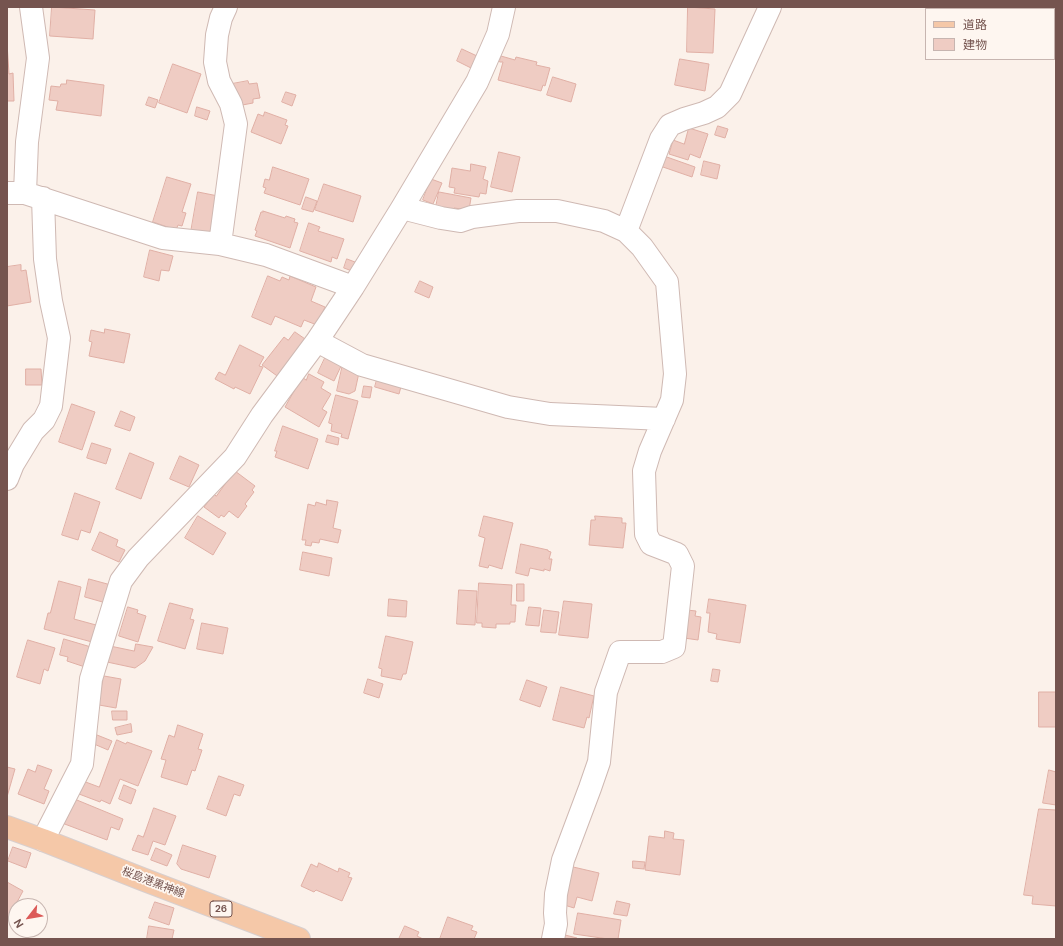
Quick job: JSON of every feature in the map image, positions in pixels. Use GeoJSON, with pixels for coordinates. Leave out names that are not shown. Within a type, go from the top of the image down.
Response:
{"type":"FeatureCollection","features":[{"type":"Feature","properties":{"kind":"main road","name":"桜島港黒神線"},"geometry":{"type":"LineString","coordinates":[[7,827],[299,939]]}},
{"type":"Feature","properties":{"kind":"street"},"geometry":{"type":"LineString","coordinates":[[7,479],[13,464],[33,431],[44,420],[51,406],[59,338],[51,301],[45,259],[25,195],[27,142],[38,58],[31,7]]}},
{"type":"Feature","properties":{"kind":"street"},"geometry":{"type":"LineString","coordinates":[[220,244],[236,124],[231,104],[219,81],[215,62],[217,35],[221,18],[226,7]]}},
{"type":"Feature","properties":{"kind":"street"},"geometry":{"type":"LineString","coordinates":[[43,840],[82,764],[91,679],[121,581],[138,558],[235,457],[262,415],[317,341],[353,287],[402,208],[477,82],[498,34],[504,7]]}},
{"type":"Feature","properties":{"kind":"street"},"geometry":{"type":"LineString","coordinates":[[626,230],[661,139],[670,125],[704,114],[717,107],[730,94],[770,7]]}},
{"type":"Feature","properties":{"kind":"street"},"geometry":{"type":"LineString","coordinates":[[25,195],[163,238],[220,244],[266,255],[353,287]]}},
{"type":"Feature","properties":{"kind":"street"},"geometry":{"type":"LineString","coordinates":[[402,208],[441,218],[460,221],[472,217],[518,211],[557,211],[604,221],[626,230],[642,247],[667,282],[675,374],[672,400],[650,451],[644,471],[646,534],[651,544],[677,554],[683,566],[674,647],[662,652],[620,652],[606,692],[599,762],[563,860],[556,894],[556,924],[553,939]]}},
{"type":"Feature","properties":{"kind":"street"},"geometry":{"type":"LineString","coordinates":[[317,341],[362,365],[508,407],[550,414],[664,419]]}},
{"type":"Feature","properties":{"kind":"building"},"geometry":{"type":"Polygon","coordinates":[[[52,7],[95,10],[93,39],[50,36],[52,7]]]}},
{"type":"Feature","properties":{"kind":"building"},"geometry":{"type":"Polygon","coordinates":[[[688,7],[715,9],[713,53],[687,52],[688,7]]]}},
{"type":"Feature","properties":{"kind":"building"},"geometry":{"type":"Polygon","coordinates":[[[7,43],[9,74],[13,73],[14,101],[7,101],[7,43]]]}},
{"type":"Feature","properties":{"kind":"building"},"geometry":{"type":"Polygon","coordinates":[[[462,49],[477,56],[471,68],[457,61],[462,49]]]}},
{"type":"Feature","properties":{"kind":"building"},"geometry":{"type":"Polygon","coordinates":[[[501,56],[515,60],[516,57],[537,62],[536,65],[550,68],[545,86],[543,85],[541,91],[498,80],[503,62],[500,62],[501,56]]]}},
{"type":"Feature","properties":{"kind":"building"},"geometry":{"type":"Polygon","coordinates":[[[680,59],[709,64],[705,91],[675,85],[680,59]]]}},
{"type":"Feature","properties":{"kind":"building"},"geometry":{"type":"Polygon","coordinates":[[[173,64],[201,74],[187,113],[159,103],[173,64]]]}},
{"type":"Feature","properties":{"kind":"building"},"geometry":{"type":"Polygon","coordinates":[[[553,77],[576,84],[571,102],[547,95],[553,77]]]}},
{"type":"Feature","properties":{"kind":"building"},"geometry":{"type":"Polygon","coordinates":[[[67,80],[104,85],[101,116],[56,110],[58,101],[49,100],[51,86],[60,87],[61,84],[66,84],[67,80]]]}},
{"type":"Feature","properties":{"kind":"building"},"geometry":{"type":"Polygon","coordinates":[[[248,81],[249,84],[257,83],[260,98],[253,99],[253,103],[237,106],[232,84],[248,81]]]}},
{"type":"Feature","properties":{"kind":"building"},"geometry":{"type":"Polygon","coordinates":[[[286,92],[296,95],[292,106],[282,102],[286,92]]]}},
{"type":"Feature","properties":{"kind":"building"},"geometry":{"type":"Polygon","coordinates":[[[149,97],[158,100],[155,108],[146,105],[149,97]]]}},
{"type":"Feature","properties":{"kind":"building"},"geometry":{"type":"Polygon","coordinates":[[[197,107],[210,111],[207,120],[195,116],[197,107]]]}},
{"type":"Feature","properties":{"kind":"building"},"geometry":{"type":"Polygon","coordinates":[[[265,112],[287,120],[285,125],[288,126],[281,144],[251,132],[258,114],[263,116],[265,112]]]}},
{"type":"Feature","properties":{"kind":"building"},"geometry":{"type":"Polygon","coordinates":[[[718,126],[728,129],[725,138],[715,135],[718,126]]]}},
{"type":"Feature","properties":{"kind":"building"},"geometry":{"type":"Polygon","coordinates":[[[689,128],[708,134],[700,158],[690,154],[688,160],[669,154],[673,140],[684,144],[689,128]]]}},
{"type":"Feature","properties":{"kind":"building"},"geometry":{"type":"Polygon","coordinates":[[[499,152],[520,157],[512,192],[491,187],[499,152]]]}},
{"type":"Feature","properties":{"kind":"building"},"geometry":{"type":"Polygon","coordinates":[[[664,156],[695,167],[692,177],[660,166],[664,156]]]}},
{"type":"Feature","properties":{"kind":"building"},"geometry":{"type":"Polygon","coordinates":[[[704,161],[720,165],[717,179],[701,175],[704,161]]]}},
{"type":"Feature","properties":{"kind":"building"},"geometry":{"type":"Polygon","coordinates":[[[471,164],[486,167],[483,179],[488,181],[486,194],[480,193],[479,197],[454,193],[455,188],[449,187],[452,168],[470,171],[471,164]]]}},
{"type":"Feature","properties":{"kind":"building"},"geometry":{"type":"Polygon","coordinates":[[[273,167],[309,179],[300,205],[264,193],[266,188],[263,187],[265,179],[269,180],[273,167]]]}},
{"type":"Feature","properties":{"kind":"building"},"geometry":{"type":"Polygon","coordinates":[[[167,177],[191,184],[182,212],[186,213],[182,226],[178,225],[176,230],[153,222],[167,177]]]}},
{"type":"Feature","properties":{"kind":"building"},"geometry":{"type":"Polygon","coordinates":[[[431,179],[442,183],[433,204],[423,200],[431,179]]]}},
{"type":"Feature","properties":{"kind":"building"},"geometry":{"type":"Polygon","coordinates":[[[324,184],[361,196],[353,222],[315,210],[324,184]]]}},
{"type":"Feature","properties":{"kind":"building"},"geometry":{"type":"Polygon","coordinates":[[[198,192],[218,196],[211,236],[191,232],[198,192]]]}},
{"type":"Feature","properties":{"kind":"building"},"geometry":{"type":"Polygon","coordinates":[[[439,192],[471,198],[469,210],[454,208],[453,210],[436,207],[439,192]]]}},
{"type":"Feature","properties":{"kind":"building"},"geometry":{"type":"Polygon","coordinates":[[[306,197],[317,201],[313,212],[302,209],[306,197]]]}},
{"type":"Feature","properties":{"kind":"building"},"geometry":{"type":"Polygon","coordinates":[[[263,211],[285,218],[286,216],[295,219],[294,222],[298,223],[290,248],[255,236],[257,231],[255,230],[261,212],[263,211]]]}},
{"type":"Feature","properties":{"kind":"building"},"geometry":{"type":"Polygon","coordinates":[[[309,223],[320,227],[318,231],[344,239],[337,259],[332,257],[331,262],[300,251],[309,223]]]}},
{"type":"Feature","properties":{"kind":"building"},"geometry":{"type":"Polygon","coordinates":[[[150,250],[173,256],[169,271],[161,270],[159,281],[144,277],[150,250]]]}},
{"type":"Feature","properties":{"kind":"building"},"geometry":{"type":"Polygon","coordinates":[[[347,259],[355,262],[352,271],[344,268],[347,259]]]}},
{"type":"Feature","properties":{"kind":"building"},"geometry":{"type":"Polygon","coordinates":[[[21,265],[21,271],[26,270],[31,302],[7,306],[7,267],[21,265]]]}},
{"type":"Feature","properties":{"kind":"building"},"geometry":{"type":"Polygon","coordinates":[[[268,276],[280,281],[282,277],[289,280],[290,276],[316,287],[311,301],[325,307],[317,325],[304,320],[301,327],[275,316],[271,325],[252,317],[268,276]]]}},
{"type":"Feature","properties":{"kind":"building"},"geometry":{"type":"Polygon","coordinates":[[[420,281],[433,287],[429,298],[415,292],[420,281]]]}},
{"type":"Feature","properties":{"kind":"building"},"geometry":{"type":"Polygon","coordinates":[[[105,329],[130,334],[124,363],[89,356],[92,342],[89,341],[91,330],[104,333],[105,329]]]}},
{"type":"Feature","properties":{"kind":"building"},"geometry":{"type":"Polygon","coordinates":[[[295,332],[308,341],[280,378],[262,365],[284,337],[288,340],[295,332]]]}},
{"type":"Feature","properties":{"kind":"building"},"geometry":{"type":"Polygon","coordinates":[[[240,345],[264,357],[259,366],[263,367],[250,394],[235,387],[234,389],[215,379],[219,372],[225,375],[240,345]]]}},
{"type":"Feature","properties":{"kind":"building"},"geometry":{"type":"Polygon","coordinates":[[[326,356],[342,364],[334,381],[318,373],[326,356]]]}},
{"type":"Feature","properties":{"kind":"building"},"geometry":{"type":"Polygon","coordinates":[[[343,364],[360,368],[355,391],[349,394],[337,391],[343,364]]]}},
{"type":"Feature","properties":{"kind":"building"},"geometry":{"type":"Polygon","coordinates":[[[26,369],[41,369],[42,385],[26,385],[26,369]]]}},
{"type":"Feature","properties":{"kind":"building"},"geometry":{"type":"Polygon","coordinates":[[[309,374],[324,382],[321,388],[331,394],[322,409],[327,412],[319,427],[285,407],[302,377],[306,380],[309,374]]]}},
{"type":"Feature","properties":{"kind":"building"},"geometry":{"type":"Polygon","coordinates":[[[378,376],[402,383],[399,394],[375,387],[378,376]]]}},
{"type":"Feature","properties":{"kind":"building"},"geometry":{"type":"Polygon","coordinates":[[[364,386],[372,387],[370,398],[362,397],[364,386]]]}},
{"type":"Feature","properties":{"kind":"building"},"geometry":{"type":"Polygon","coordinates":[[[336,395],[358,401],[348,439],[341,437],[342,434],[331,431],[332,424],[329,423],[336,395]]]}},
{"type":"Feature","properties":{"kind":"building"},"geometry":{"type":"Polygon","coordinates":[[[72,404],[95,412],[82,450],[59,442],[72,404]]]}},
{"type":"Feature","properties":{"kind":"building"},"geometry":{"type":"Polygon","coordinates":[[[121,411],[135,417],[130,431],[115,426],[121,411]]]}},
{"type":"Feature","properties":{"kind":"building"},"geometry":{"type":"Polygon","coordinates":[[[283,426],[318,439],[308,469],[275,457],[277,451],[275,451],[283,426]]]}},
{"type":"Feature","properties":{"kind":"building"},"geometry":{"type":"Polygon","coordinates":[[[328,435],[339,438],[338,445],[326,442],[328,435]]]}},
{"type":"Feature","properties":{"kind":"building"},"geometry":{"type":"Polygon","coordinates":[[[92,443],[111,449],[106,464],[87,458],[92,443]]]}},
{"type":"Feature","properties":{"kind":"building"},"geometry":{"type":"Polygon","coordinates":[[[130,453],[154,463],[141,499],[116,489],[130,453]]]}},
{"type":"Feature","properties":{"kind":"building"},"geometry":{"type":"Polygon","coordinates":[[[180,456],[199,465],[189,487],[170,479],[180,456]]]}},
{"type":"Feature","properties":{"kind":"building"},"geometry":{"type":"Polygon","coordinates":[[[235,471],[255,486],[252,490],[254,492],[245,504],[247,506],[238,518],[229,511],[224,517],[221,515],[219,518],[204,507],[214,494],[216,496],[235,471]]]}},
{"type":"Feature","properties":{"kind":"building"},"geometry":{"type":"Polygon","coordinates":[[[75,493],[100,502],[90,533],[81,530],[78,540],[62,535],[75,493]]]}},
{"type":"Feature","properties":{"kind":"building"},"geometry":{"type":"Polygon","coordinates":[[[327,500],[338,502],[333,528],[341,530],[338,543],[320,539],[319,543],[312,542],[311,546],[305,545],[306,540],[302,540],[308,504],[315,506],[316,502],[326,505],[327,500]]]}},
{"type":"Feature","properties":{"kind":"building"},"geometry":{"type":"Polygon","coordinates":[[[198,516],[226,533],[213,555],[185,538],[198,516]]]}},
{"type":"Feature","properties":{"kind":"building"},"geometry":{"type":"Polygon","coordinates":[[[484,516],[513,523],[502,569],[489,565],[488,568],[479,566],[485,538],[479,536],[484,516]]]}},
{"type":"Feature","properties":{"kind":"building"},"geometry":{"type":"Polygon","coordinates":[[[595,516],[622,518],[622,523],[626,523],[623,548],[589,545],[591,520],[595,520],[595,516]]]}},
{"type":"Feature","properties":{"kind":"building"},"geometry":{"type":"Polygon","coordinates":[[[100,532],[118,540],[116,546],[125,550],[119,562],[92,550],[100,532]]]}},
{"type":"Feature","properties":{"kind":"building"},"geometry":{"type":"Polygon","coordinates":[[[521,544],[551,552],[549,559],[552,559],[550,571],[530,568],[528,576],[516,573],[521,544]]]}},
{"type":"Feature","properties":{"kind":"building"},"geometry":{"type":"Polygon","coordinates":[[[303,552],[332,558],[329,576],[300,570],[303,552]]]}},
{"type":"Feature","properties":{"kind":"building"},"geometry":{"type":"Polygon","coordinates":[[[89,579],[111,585],[106,603],[85,597],[89,579]]]}},
{"type":"Feature","properties":{"kind":"building"},"geometry":{"type":"Polygon","coordinates":[[[59,581],[81,587],[74,619],[96,625],[92,642],[44,629],[59,581]]]}},
{"type":"Feature","properties":{"kind":"building"},"geometry":{"type":"Polygon","coordinates":[[[479,583],[512,585],[511,605],[516,605],[515,622],[510,622],[510,624],[496,624],[496,628],[482,627],[482,623],[477,623],[479,583]]]}},
{"type":"Feature","properties":{"kind":"building"},"geometry":{"type":"Polygon","coordinates":[[[517,584],[524,584],[524,601],[517,601],[517,584]]]}},
{"type":"Feature","properties":{"kind":"building"},"geometry":{"type":"Polygon","coordinates":[[[459,590],[477,591],[475,625],[457,624],[459,590]]]}},
{"type":"Feature","properties":{"kind":"building"},"geometry":{"type":"Polygon","coordinates":[[[389,599],[407,601],[406,617],[388,616],[389,599]]]}},
{"type":"Feature","properties":{"kind":"building"},"geometry":{"type":"Polygon","coordinates":[[[709,599],[746,605],[740,643],[716,639],[717,634],[708,632],[710,613],[707,613],[709,599]]]}},
{"type":"Feature","properties":{"kind":"building"},"geometry":{"type":"Polygon","coordinates":[[[564,601],[592,604],[588,638],[559,635],[564,601]]]}},
{"type":"Feature","properties":{"kind":"building"},"geometry":{"type":"Polygon","coordinates":[[[170,603],[193,609],[190,619],[194,620],[185,649],[158,641],[170,603]]]}},
{"type":"Feature","properties":{"kind":"building"},"geometry":{"type":"Polygon","coordinates":[[[128,607],[138,610],[137,613],[146,616],[138,642],[119,636],[128,607]]]}},
{"type":"Feature","properties":{"kind":"building"},"geometry":{"type":"Polygon","coordinates":[[[529,607],[541,608],[539,626],[526,625],[529,607]]]}},
{"type":"Feature","properties":{"kind":"building"},"geometry":{"type":"Polygon","coordinates":[[[544,610],[559,612],[556,633],[541,632],[544,610]]]}},
{"type":"Feature","properties":{"kind":"building"},"geometry":{"type":"Polygon","coordinates":[[[687,610],[696,611],[695,616],[701,617],[698,640],[684,638],[687,610]]]}},
{"type":"Feature","properties":{"kind":"building"},"geometry":{"type":"Polygon","coordinates":[[[202,623],[228,628],[223,654],[197,649],[202,623]]]}},
{"type":"Feature","properties":{"kind":"building"},"geometry":{"type":"Polygon","coordinates":[[[386,636],[413,642],[406,674],[403,674],[401,680],[381,676],[382,669],[379,668],[386,636]]]}},
{"type":"Feature","properties":{"kind":"building"},"geometry":{"type":"Polygon","coordinates":[[[64,639],[91,647],[85,667],[67,661],[68,657],[60,655],[64,639]]]}},
{"type":"Feature","properties":{"kind":"building"},"geometry":{"type":"Polygon","coordinates":[[[28,640],[55,648],[48,671],[44,669],[40,684],[17,677],[28,640]]]}},
{"type":"Feature","properties":{"kind":"building"},"geometry":{"type":"Polygon","coordinates":[[[136,644],[153,647],[145,661],[135,668],[107,662],[110,646],[134,651],[136,644]]]}},
{"type":"Feature","properties":{"kind":"building"},"geometry":{"type":"Polygon","coordinates":[[[713,669],[720,670],[718,682],[711,681],[713,669]]]}},
{"type":"Feature","properties":{"kind":"building"},"geometry":{"type":"Polygon","coordinates":[[[104,676],[121,679],[116,708],[99,705],[104,676]]]}},
{"type":"Feature","properties":{"kind":"building"},"geometry":{"type":"Polygon","coordinates":[[[368,679],[383,684],[379,698],[364,693],[368,679]]]}},
{"type":"Feature","properties":{"kind":"building"},"geometry":{"type":"Polygon","coordinates":[[[527,680],[547,687],[540,707],[520,700],[527,680]]]}},
{"type":"Feature","properties":{"kind":"building"},"geometry":{"type":"Polygon","coordinates":[[[561,687],[594,696],[589,718],[587,717],[584,728],[553,720],[561,687]]]}},
{"type":"Feature","properties":{"kind":"building"},"geometry":{"type":"Polygon","coordinates":[[[1039,692],[1056,692],[1056,727],[1039,727],[1039,692]]]}},
{"type":"Feature","properties":{"kind":"building"},"geometry":{"type":"Polygon","coordinates":[[[112,711],[127,711],[127,720],[113,720],[112,711]]]}},
{"type":"Feature","properties":{"kind":"building"},"geometry":{"type":"Polygon","coordinates":[[[131,724],[132,732],[117,735],[115,728],[131,724]]]}},
{"type":"Feature","properties":{"kind":"building"},"geometry":{"type":"Polygon","coordinates":[[[178,725],[203,734],[198,749],[202,750],[195,771],[192,770],[187,785],[161,777],[166,760],[161,759],[169,735],[174,737],[178,725]]]}},
{"type":"Feature","properties":{"kind":"building"},"geometry":{"type":"Polygon","coordinates":[[[97,735],[112,741],[108,750],[94,744],[97,735]]]}},
{"type":"Feature","properties":{"kind":"building"},"geometry":{"type":"Polygon","coordinates":[[[117,740],[152,751],[138,786],[120,779],[110,804],[79,794],[83,781],[99,787],[117,740]]]}},
{"type":"Feature","properties":{"kind":"building"},"geometry":{"type":"Polygon","coordinates":[[[38,765],[52,770],[44,789],[49,791],[44,804],[18,794],[28,769],[35,772],[38,765]]]}},
{"type":"Feature","properties":{"kind":"building"},"geometry":{"type":"Polygon","coordinates":[[[7,767],[15,769],[7,797],[7,767]]]}},
{"type":"Feature","properties":{"kind":"building"},"geometry":{"type":"Polygon","coordinates":[[[1049,770],[1056,772],[1056,805],[1043,803],[1049,770]]]}},
{"type":"Feature","properties":{"kind":"building"},"geometry":{"type":"Polygon","coordinates":[[[219,776],[244,785],[240,796],[234,794],[226,816],[207,809],[219,776]]]}},
{"type":"Feature","properties":{"kind":"building"},"geometry":{"type":"Polygon","coordinates":[[[124,785],[136,790],[131,804],[119,799],[124,785]]]}},
{"type":"Feature","properties":{"kind":"building"},"geometry":{"type":"Polygon","coordinates":[[[72,798],[123,819],[119,830],[111,827],[107,840],[62,823],[72,798]]]}},
{"type":"Feature","properties":{"kind":"building"},"geometry":{"type":"Polygon","coordinates":[[[154,808],[176,816],[165,845],[153,841],[148,855],[132,850],[138,835],[143,837],[154,808]]]}},
{"type":"Feature","properties":{"kind":"building"},"geometry":{"type":"Polygon","coordinates":[[[1039,809],[1056,810],[1056,906],[1032,904],[1033,896],[1024,895],[1039,809]]]}},
{"type":"Feature","properties":{"kind":"building"},"geometry":{"type":"Polygon","coordinates":[[[665,831],[674,833],[673,839],[684,840],[680,875],[645,870],[649,836],[664,838],[665,831]]]}},
{"type":"Feature","properties":{"kind":"building"},"geometry":{"type":"Polygon","coordinates":[[[183,845],[216,856],[209,878],[181,869],[177,864],[183,845]]]}},
{"type":"Feature","properties":{"kind":"building"},"geometry":{"type":"Polygon","coordinates":[[[13,847],[31,853],[26,868],[8,861],[13,847]]]}},
{"type":"Feature","properties":{"kind":"building"},"geometry":{"type":"Polygon","coordinates":[[[156,848],[172,855],[167,866],[151,860],[156,848]]]}},
{"type":"Feature","properties":{"kind":"building"},"geometry":{"type":"Polygon","coordinates":[[[633,861],[645,862],[644,869],[633,868],[633,861]]]}},
{"type":"Feature","properties":{"kind":"building"},"geometry":{"type":"Polygon","coordinates":[[[319,863],[338,872],[339,868],[350,873],[348,877],[352,878],[342,901],[316,890],[314,892],[301,886],[311,864],[317,867],[319,863]]]}},
{"type":"Feature","properties":{"kind":"building"},"geometry":{"type":"Polygon","coordinates":[[[569,866],[599,873],[592,901],[577,897],[574,908],[561,904],[569,866]]]}},
{"type":"Feature","properties":{"kind":"building"},"geometry":{"type":"Polygon","coordinates":[[[7,882],[23,891],[19,898],[8,898],[8,916],[7,882]]]}},
{"type":"Feature","properties":{"kind":"building"},"geometry":{"type":"Polygon","coordinates":[[[617,901],[630,904],[627,916],[614,914],[617,901]]]}},
{"type":"Feature","properties":{"kind":"building"},"geometry":{"type":"Polygon","coordinates":[[[155,902],[174,908],[169,925],[149,918],[155,902]]]}},
{"type":"Feature","properties":{"kind":"building"},"geometry":{"type":"Polygon","coordinates":[[[578,913],[621,920],[618,939],[574,934],[578,913]]]}},
{"type":"Feature","properties":{"kind":"building"},"geometry":{"type":"Polygon","coordinates":[[[448,917],[473,926],[471,930],[477,932],[474,939],[440,939],[448,917]]]}},
{"type":"Feature","properties":{"kind":"building"},"geometry":{"type":"Polygon","coordinates":[[[149,926],[174,930],[172,939],[147,939],[149,926]]]}},
{"type":"Feature","properties":{"kind":"building"},"geometry":{"type":"Polygon","coordinates":[[[405,926],[419,932],[417,936],[423,939],[399,939],[405,926]]]}},
{"type":"Feature","properties":{"kind":"building"},"geometry":{"type":"Polygon","coordinates":[[[565,935],[577,938],[577,939],[564,939],[565,935]]]}}]}
